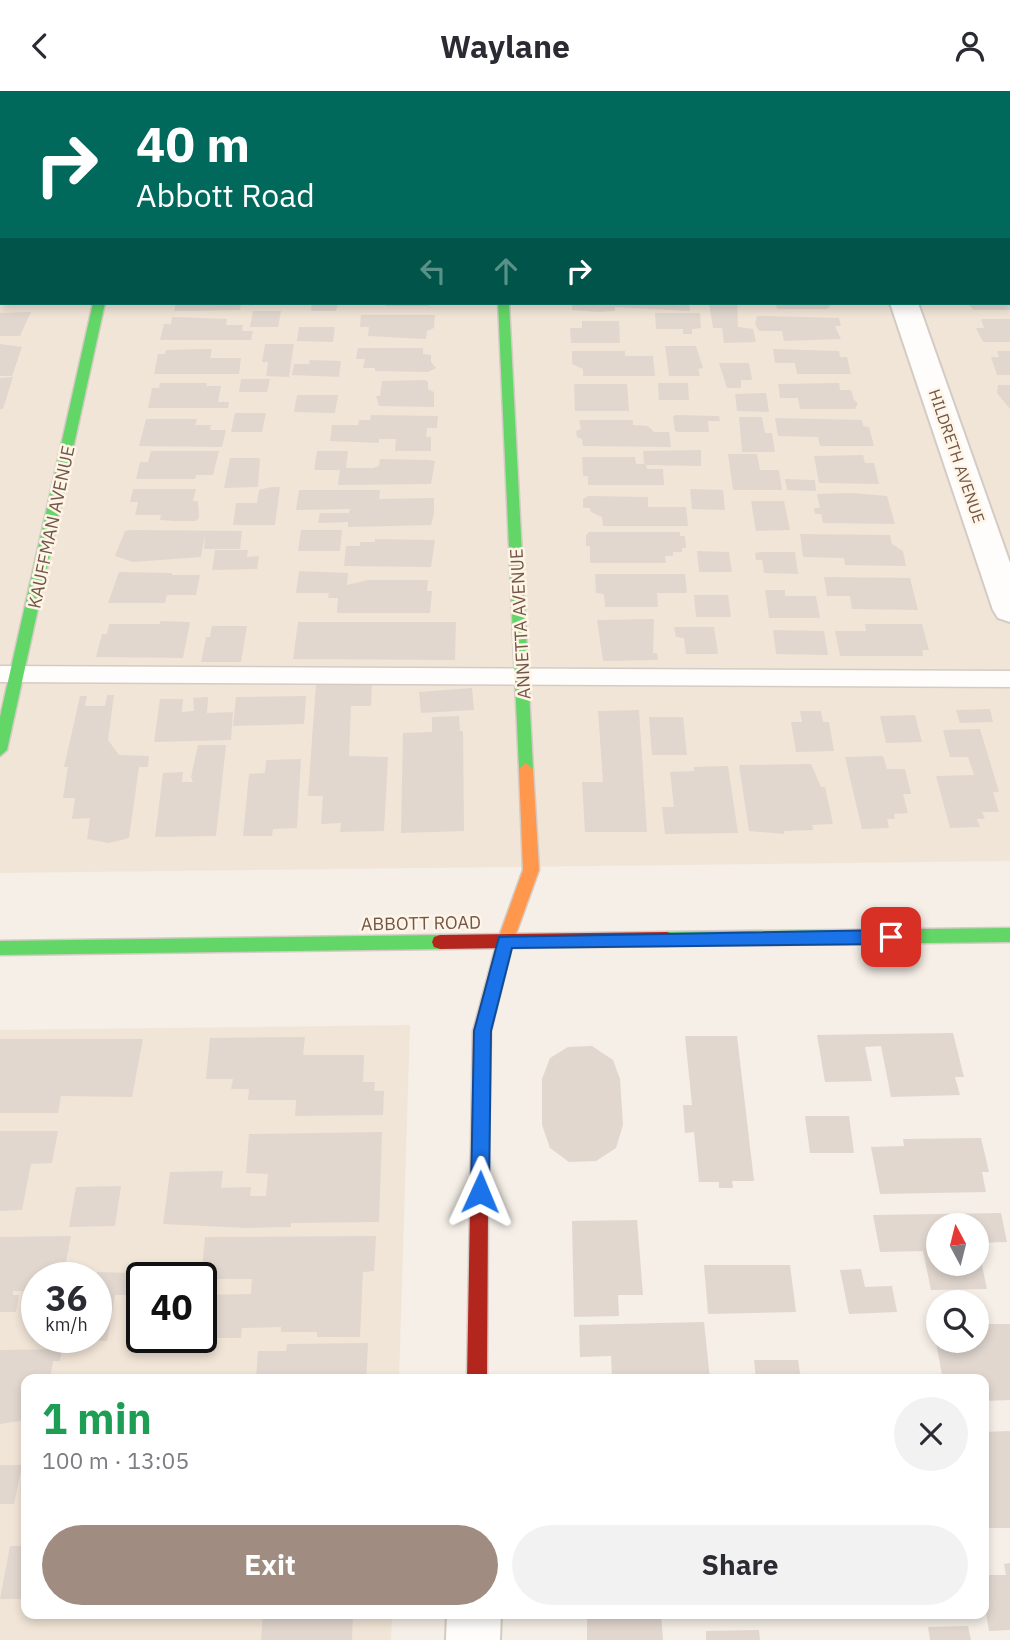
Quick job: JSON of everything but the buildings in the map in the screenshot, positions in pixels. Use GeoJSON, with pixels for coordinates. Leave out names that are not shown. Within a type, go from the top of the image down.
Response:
{"type":"FeatureCollection","features":[{"type":"Feature","properties":{"kind":"street","name":"KAUFFMAN AVENUE"},"geometry":{"type":"LineString","coordinates":[[0,750],[10,674],[99,305]]}},
{"type":"Feature","properties":{"kind":"street","name":"ANNETTA AVENUE"},"geometry":{"type":"LineString","coordinates":[[477,1374],[482,1031],[505,941],[531,870],[524,677],[503,305]]}},
{"type":"Feature","properties":{"kind":"street","name":"HILDRETH AVENUE"},"geometry":{"type":"LineString","coordinates":[[905,305],[1010,610]]}},
{"type":"Feature","properties":{"kind":"street","name":"ABBOTT ROAD"},"geometry":{"type":"LineString","coordinates":[[0,948],[1010,935]]}},
{"type":"Feature","properties":{"kind":"street"},"geometry":{"type":"LineString","coordinates":[[473,1640],[474,1619]]}},
{"type":"Feature","properties":{"kind":"lane"},"geometry":{"type":"LineString","coordinates":[[10,674],[1010,679]]}},
{"type":"Feature","properties":{"kind":"shaded area"},"geometry":{"type":"Polygon","coordinates":[[[0,305],[1010,305],[1010,861],[0,873],[0,305]]]}},
{"type":"Feature","properties":{"kind":"shaded area"},"geometry":{"type":"Polygon","coordinates":[[[410,1025],[399,1374],[21,1374],[21,1619],[392,1619],[391,1640],[0,1640],[0,1030],[410,1025]]]}},
{"type":"Feature","properties":{"kind":"traffic: fast"},"geometry":{"type":"LineString","coordinates":[[0,750],[99,305]]}},
{"type":"Feature","properties":{"kind":"traffic: fast"},"geometry":{"type":"LineString","coordinates":[[503,305],[526,769]]}},
{"type":"Feature","properties":{"kind":"traffic: fast"},"geometry":{"type":"LineString","coordinates":[[667,939],[1010,935]]}},
{"type":"Feature","properties":{"kind":"traffic: fast"},"geometry":{"type":"LineString","coordinates":[[0,948],[440,942]]}},
{"type":"Feature","properties":{"kind":"traffic: slow"},"geometry":{"type":"LineString","coordinates":[[479,1209],[482,1031],[505,942],[531,870],[526,769]]}},
{"type":"Feature","properties":{"kind":"traffic: jam"},"geometry":{"type":"LineString","coordinates":[[440,942],[667,939]]}},
{"type":"Feature","properties":{"kind":"traffic: jam"},"geometry":{"type":"LineString","coordinates":[[477,1374],[479,1209]]}},
{"type":"Feature","properties":{"kind":"route"},"geometry":{"type":"LineString","coordinates":[[480,1192],[482,1031],[505,941],[891,937]]}}]}
